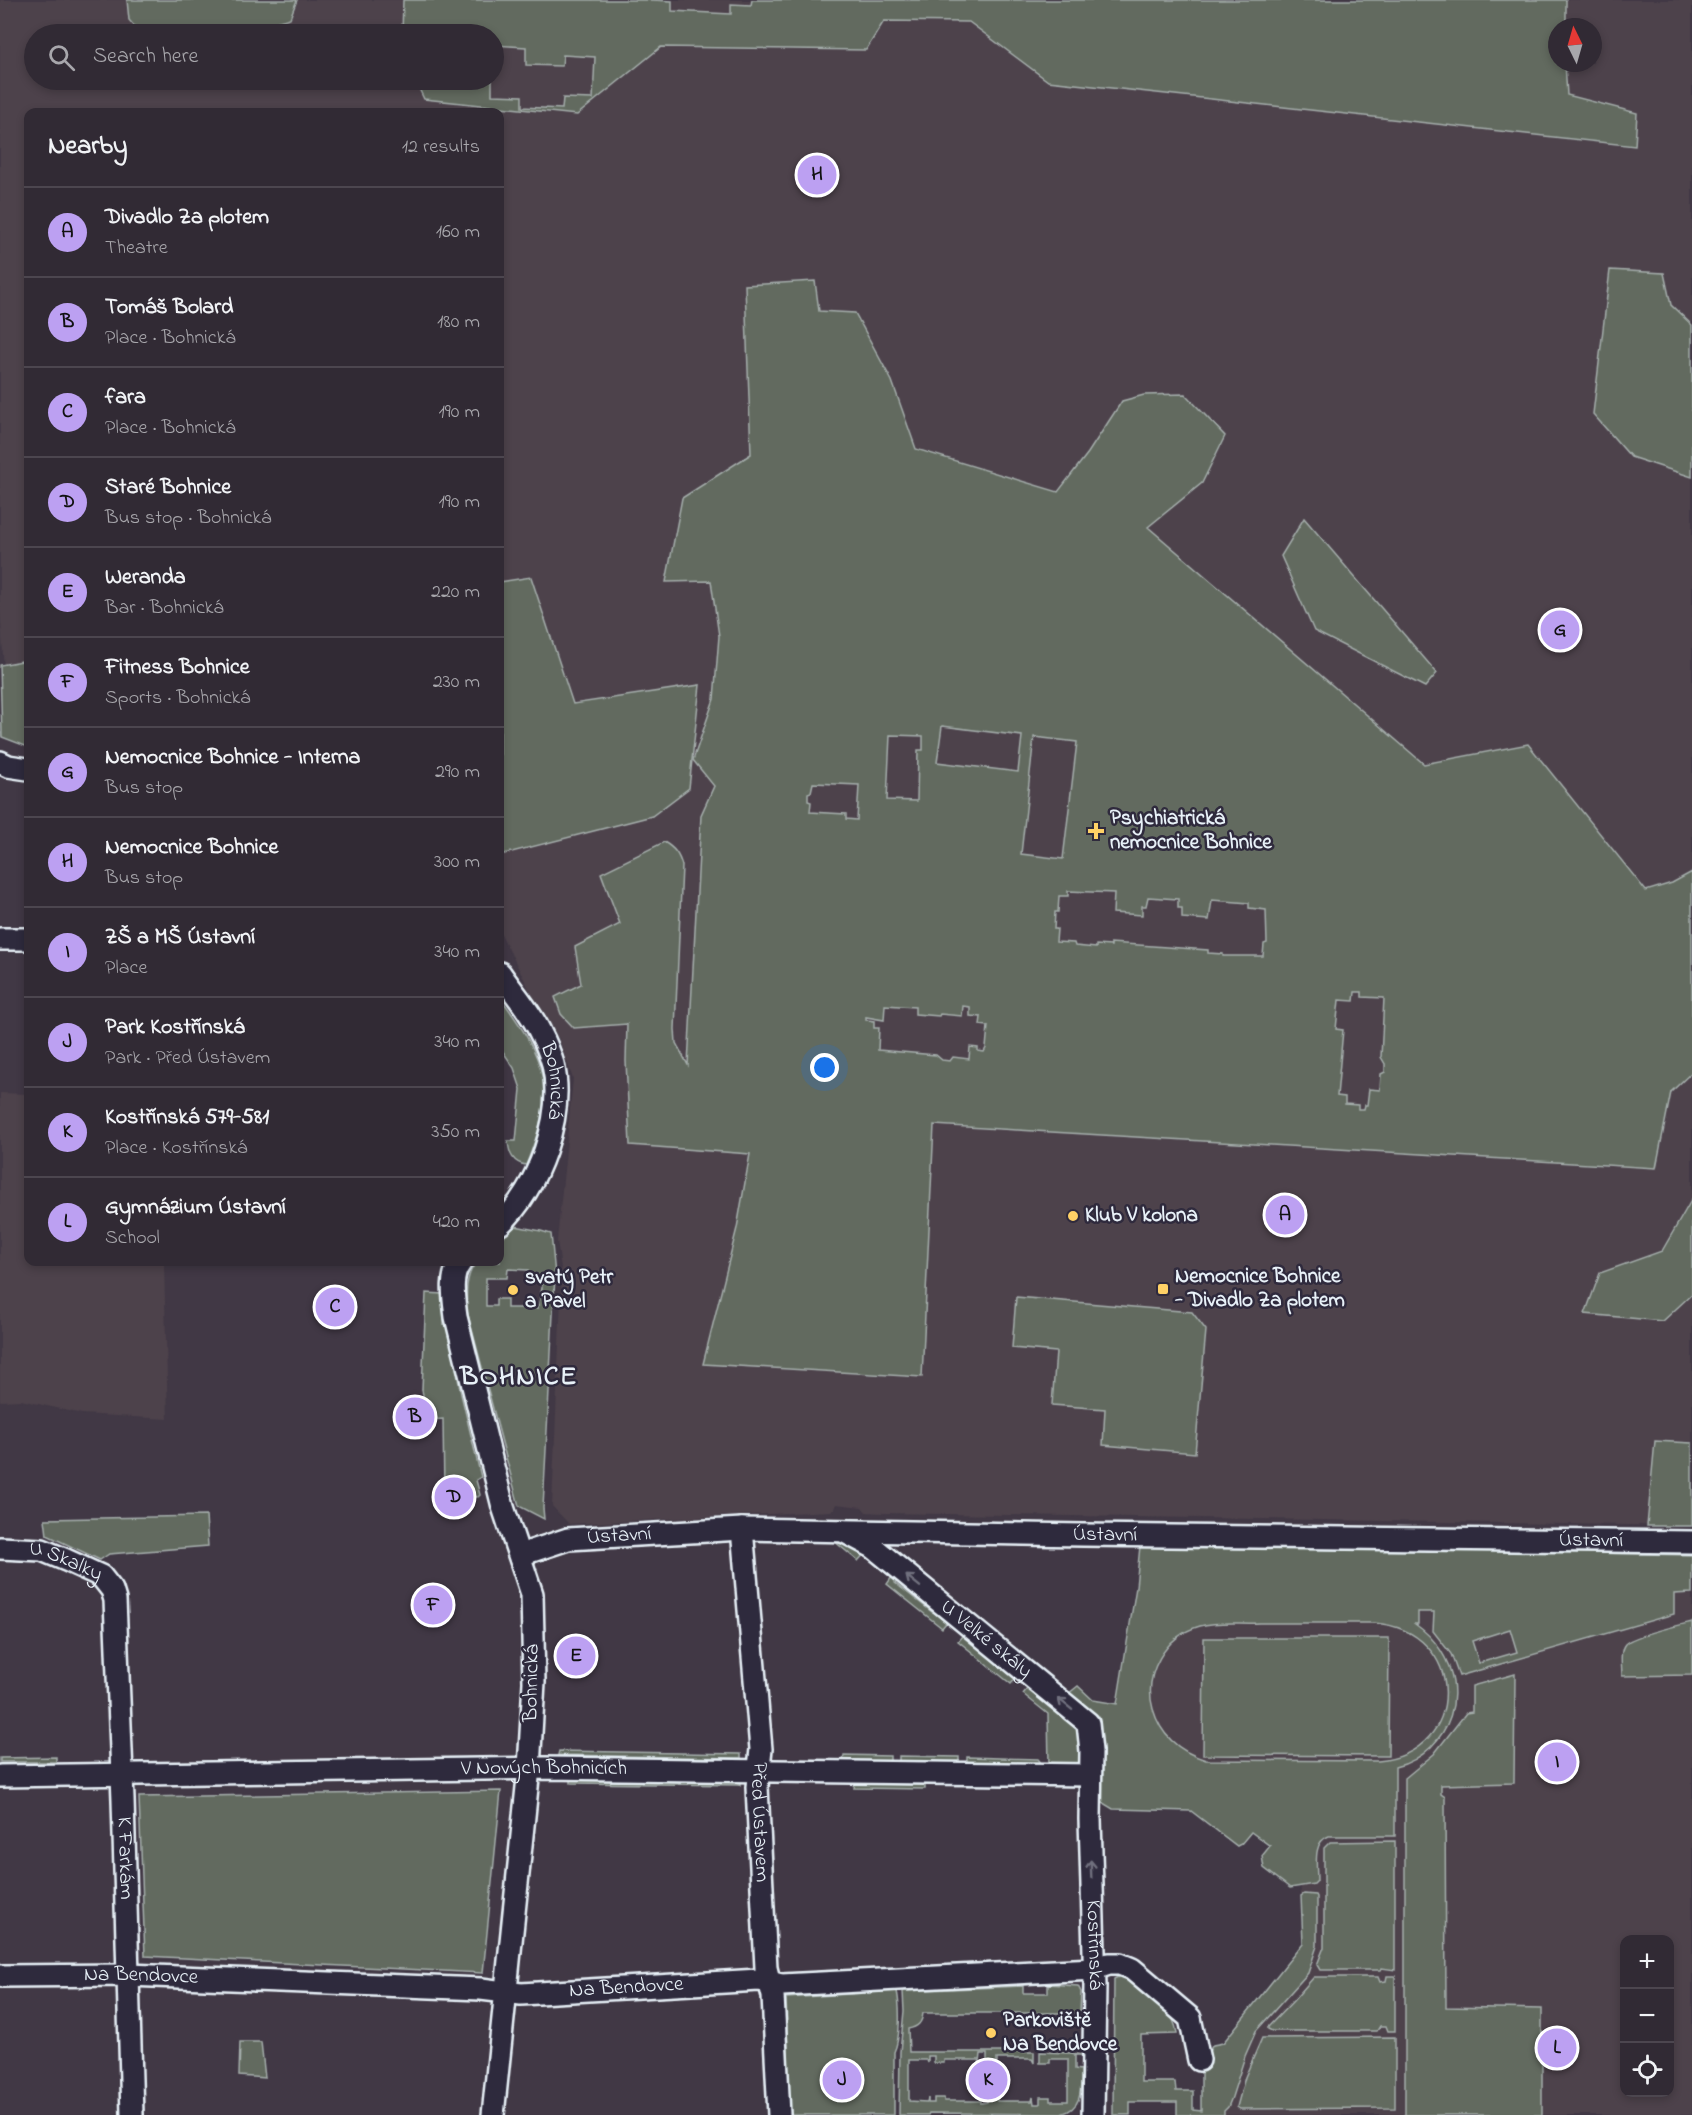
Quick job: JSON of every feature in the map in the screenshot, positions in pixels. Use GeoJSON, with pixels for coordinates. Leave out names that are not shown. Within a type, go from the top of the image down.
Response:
{"type":"FeatureCollection","features":[{"type":"Feature","properties":{"kind":"street"},"geometry":{"type":"LineString","coordinates":[[0,762],[8,766],[24,768]]}},
{"type":"Feature","properties":{"kind":"street"},"geometry":{"type":"LineString","coordinates":[[0,939],[24,939]]}},
{"type":"Feature","properties":{"kind":"street","name":"Bohnická"},"geometry":{"type":"LineString","coordinates":[[504,979],[541,1031],[553,1065],[555,1103],[547,1146],[531,1185],[504,1220]]}},
{"type":"Feature","properties":{"kind":"street","name":"Bohnická"},"geometry":{"type":"LineString","coordinates":[[456,1266],[453,1292],[456,1317],[503,1507],[532,1594],[534,1682],[530,1768],[493,2115]]}},
{"type":"Feature","properties":{"kind":"street","name":"Ústavní"},"geometry":{"type":"LineString","coordinates":[[520,1555],[568,1539],[742,1528],[1083,1535],[1692,1542]]}},
{"type":"Feature","properties":{"kind":"street","name":"Před Ústavem"},"geometry":{"type":"LineString","coordinates":[[742,1528],[761,1749],[758,1787],[768,1982],[773,1996],[779,2115]]}},
{"type":"Feature","properties":{"kind":"street","name":"U Velké skály"},"geometry":{"type":"LineString","coordinates":[[839,1529],[873,1547],[1088,1723],[1091,1751],[1090,1775]]}},
{"type":"Feature","properties":{"kind":"street","name":"U Skalky"},"geometry":{"type":"LineString","coordinates":[[0,1548],[42,1550],[66,1560],[101,1576],[112,1590],[115,1600]]}},
{"type":"Feature","properties":{"kind":"street","name":"K Farkám"},"geometry":{"type":"LineString","coordinates":[[115,1600],[132,2115]]}},
{"type":"Feature","properties":{"kind":"street","name":"V Nových Bohnicích"},"geometry":{"type":"LineString","coordinates":[[0,1776],[530,1768],[1090,1775]]}},
{"type":"Feature","properties":{"kind":"street","name":"Kostřínská"},"geometry":{"type":"LineString","coordinates":[[1090,1775],[1094,2115]]}},
{"type":"Feature","properties":{"kind":"street","name":"Na Bendovce"},"geometry":{"type":"LineString","coordinates":[[0,1976],[128,1975],[488,1990],[520,1994],[759,1980],[782,1985],[1094,1970],[1109,1964],[1120,1964],[1132,1970],[1190,2018],[1198,2060]]}},
{"type":"Feature","properties":{"kind":"shaded area","name":"Psychiatrická nemocnice Bohnice"},"geometry":{"type":"Polygon","coordinates":[[[0,0],[1692,0],[1692,1526],[883,1513],[866,1512],[862,1507],[836,1504],[831,1511],[569,1524],[552,1506],[562,1275],[557,1241],[573,1079],[559,1039],[541,1012],[504,940],[504,108],[24,108],[24,729],[7,720],[0,606],[0,0]]]}},
{"type":"Feature","properties":{"kind":"shaded area"},"geometry":{"type":"Polygon","coordinates":[[[0,1093],[24,1094],[24,1266],[164,1266],[168,1419],[82,1414],[21,1400],[0,1401],[0,1093]]]}},
{"type":"Feature","properties":{"kind":"shaded area"},"geometry":{"type":"Polygon","coordinates":[[[1136,1587],[1692,1587],[1692,2115],[1224,2115],[1223,2043],[1303,1943],[1299,1846],[1117,1704],[1136,1587]]]}},
{"type":"Feature","properties":{"kind":"green space"},"geometry":{"type":"Polygon","coordinates":[[[127,0],[297,0],[290,18],[269,24],[132,24],[129,20],[127,0]]]}},
{"type":"Feature","properties":{"kind":"green space"},"geometry":{"type":"Polygon","coordinates":[[[403,0],[652,0],[672,1],[672,11],[731,14],[731,4],[751,5],[752,0],[1566,0],[1566,18],[1548,18],[1548,72],[1566,72],[1567,95],[1637,113],[1635,146],[1048,81],[969,22],[884,21],[866,50],[661,47],[577,115],[424,99],[420,90],[492,90],[492,95],[522,96],[522,107],[562,109],[563,98],[593,99],[595,57],[563,55],[562,66],[526,65],[526,47],[504,46],[504,24],[402,24],[403,0]]]}},
{"type":"Feature","properties":{"kind":"green space"},"geometry":{"type":"Polygon","coordinates":[[[1610,270],[1664,273],[1671,305],[1692,325],[1692,477],[1631,457],[1593,414],[1610,270]]]}},
{"type":"Feature","properties":{"kind":"green space"},"geometry":{"type":"Polygon","coordinates":[[[815,281],[819,311],[855,313],[892,381],[916,449],[1058,492],[1088,453],[1122,401],[1144,395],[1185,394],[1225,436],[1202,483],[1148,527],[1424,764],[1528,744],[1646,891],[1672,883],[1692,872],[1692,1072],[1671,1092],[1656,1168],[934,1125],[922,1377],[703,1364],[737,1228],[750,1154],[630,1145],[626,1061],[627,1024],[574,1028],[561,1014],[555,997],[581,984],[575,947],[620,924],[601,873],[664,842],[676,852],[682,866],[675,1029],[676,1043],[688,1065],[701,815],[714,786],[693,760],[714,699],[719,636],[711,581],[666,582],[682,498],[751,454],[745,285],[815,281]],[[942,726],[937,762],[1018,772],[1022,736],[942,726]],[[890,735],[887,800],[917,801],[918,750],[923,750],[923,736],[890,735]],[[1034,737],[1021,854],[1063,859],[1077,742],[1034,737]],[[813,783],[811,792],[808,793],[808,801],[811,802],[810,812],[846,814],[846,819],[857,820],[859,785],[813,783]],[[1068,891],[1068,896],[1059,896],[1058,912],[1055,912],[1056,942],[1096,948],[1096,945],[1111,946],[1111,943],[1208,950],[1208,953],[1223,954],[1223,956],[1263,956],[1264,944],[1267,943],[1266,910],[1249,908],[1249,903],[1212,900],[1209,920],[1182,918],[1182,908],[1178,908],[1178,899],[1148,897],[1146,906],[1142,906],[1142,915],[1113,913],[1114,893],[1068,891]],[[1355,992],[1354,1001],[1339,1000],[1336,1029],[1343,1030],[1337,1096],[1345,1097],[1345,1104],[1358,1105],[1358,1109],[1364,1109],[1367,1105],[1369,1089],[1380,1090],[1381,1074],[1385,1072],[1385,1064],[1381,1057],[1384,998],[1362,997],[1362,992],[1355,992]],[[885,1005],[884,1020],[866,1017],[866,1020],[874,1021],[874,1028],[879,1028],[878,1050],[936,1055],[942,1060],[950,1061],[953,1057],[969,1059],[970,1047],[984,1052],[986,1048],[988,1026],[980,1025],[981,1017],[970,1016],[970,1007],[963,1006],[962,1016],[940,1014],[939,1016],[915,1014],[915,1007],[885,1005]]]}},
{"type":"Feature","properties":{"kind":"green space"},"geometry":{"type":"Polygon","coordinates":[[[1304,518],[1437,673],[1425,687],[1314,631],[1281,556],[1304,518]]]}},
{"type":"Feature","properties":{"kind":"green space"},"geometry":{"type":"Polygon","coordinates":[[[531,577],[573,704],[700,685],[689,788],[652,816],[504,854],[504,581],[531,577]]]}},
{"type":"Feature","properties":{"kind":"green space"},"geometry":{"type":"Polygon","coordinates":[[[24,661],[24,745],[2,737],[0,665],[24,661]]]}},
{"type":"Feature","properties":{"kind":"green space"},"geometry":{"type":"Polygon","coordinates":[[[504,1002],[528,1040],[537,1058],[542,1076],[544,1095],[542,1116],[526,1165],[515,1160],[508,1141],[516,1141],[521,1089],[514,1068],[504,1053],[504,1002]]]}},
{"type":"Feature","properties":{"kind":"green space"},"geometry":{"type":"Polygon","coordinates":[[[1692,1199],[1692,1294],[1663,1321],[1585,1314],[1600,1273],[1662,1251],[1692,1199]]]}},
{"type":"Feature","properties":{"kind":"green space"},"geometry":{"type":"Polygon","coordinates":[[[515,1226],[551,1234],[555,1275],[544,1519],[519,1506],[467,1311],[467,1285],[473,1266],[504,1266],[504,1236],[515,1226]],[[508,1269],[507,1278],[486,1278],[486,1306],[496,1306],[496,1299],[507,1299],[507,1308],[538,1308],[542,1288],[541,1279],[528,1279],[528,1270],[508,1269]]]}},
{"type":"Feature","properties":{"kind":"green space"},"geometry":{"type":"Polygon","coordinates":[[[426,1293],[443,1294],[444,1325],[448,1326],[461,1394],[481,1477],[476,1480],[480,1495],[478,1497],[444,1492],[443,1419],[428,1420],[422,1390],[426,1293]]]}},
{"type":"Feature","properties":{"kind":"green space"},"geometry":{"type":"Polygon","coordinates":[[[1016,1297],[1192,1312],[1206,1330],[1195,1453],[1103,1445],[1105,1409],[1052,1405],[1056,1352],[1012,1348],[1016,1297]]]}},
{"type":"Feature","properties":{"kind":"green space"},"geometry":{"type":"Polygon","coordinates":[[[1655,1441],[1692,1443],[1692,1526],[1647,1526],[1655,1441]]]}},
{"type":"Feature","properties":{"kind":"green space"},"geometry":{"type":"Polygon","coordinates":[[[206,1516],[208,1546],[109,1554],[100,1560],[47,1535],[45,1519],[206,1516]]]}},
{"type":"Feature","properties":{"kind":"green space"},"geometry":{"type":"Polygon","coordinates":[[[836,1539],[867,1551],[858,1561],[833,1540],[836,1539]]]}},
{"type":"Feature","properties":{"kind":"green space"},"geometry":{"type":"Polygon","coordinates":[[[1140,1546],[1692,1555],[1692,1593],[1674,1594],[1674,1614],[1459,1676],[1451,1654],[1433,1631],[1434,1612],[1418,1612],[1418,1624],[1415,1624],[1441,1650],[1449,1666],[1454,1699],[1443,1732],[1431,1747],[1414,1760],[1395,1767],[1395,1836],[1329,1836],[1320,1843],[1318,1849],[1317,1881],[1314,1884],[1290,1888],[1264,1868],[1262,1856],[1270,1846],[1251,1832],[1237,1846],[1191,1811],[1113,1809],[1103,1803],[1068,1694],[1078,1686],[1093,1700],[1117,1704],[1136,1587],[1140,1546]],[[1222,1623],[1207,1624],[1188,1631],[1167,1647],[1154,1670],[1151,1696],[1153,1709],[1161,1728],[1180,1748],[1206,1760],[1378,1761],[1408,1753],[1429,1737],[1442,1716],[1445,1692],[1441,1668],[1427,1646],[1405,1631],[1374,1623],[1222,1623]],[[1510,1629],[1472,1641],[1479,1663],[1517,1652],[1510,1629]]]}},
{"type":"Feature","properties":{"kind":"green space"},"geometry":{"type":"Polygon","coordinates":[[[894,1574],[899,1578],[895,1583],[932,1612],[936,1607],[950,1618],[942,1628],[887,1584],[894,1574]]]}},
{"type":"Feature","properties":{"kind":"green space"},"geometry":{"type":"Polygon","coordinates":[[[1692,1622],[1692,1675],[1622,1676],[1621,1655],[1625,1644],[1646,1634],[1692,1622]]]}},
{"type":"Feature","properties":{"kind":"green space"},"geometry":{"type":"Polygon","coordinates":[[[966,1631],[1019,1674],[1011,1684],[958,1641],[966,1631]]]}},
{"type":"Feature","properties":{"kind":"green space"},"geometry":{"type":"Polygon","coordinates":[[[1204,1638],[1389,1638],[1388,1756],[1203,1755],[1204,1638]]]}},
{"type":"Feature","properties":{"kind":"green space"},"geometry":{"type":"Polygon","coordinates":[[[1515,1674],[1514,1783],[1441,1785],[1441,1794],[1445,1797],[1446,2007],[1542,2009],[1542,2115],[1405,2115],[1405,1778],[1434,1754],[1466,1713],[1472,1712],[1472,1686],[1515,1674]]]}},
{"type":"Feature","properties":{"kind":"green space"},"geometry":{"type":"Polygon","coordinates":[[[1031,1684],[1079,1725],[1082,1762],[1075,1765],[1049,1765],[1048,1714],[1023,1694],[1031,1684]]]}},
{"type":"Feature","properties":{"kind":"green space"},"geometry":{"type":"Polygon","coordinates":[[[559,1751],[741,1754],[741,1758],[558,1755],[559,1751]]]}},
{"type":"Feature","properties":{"kind":"green space"},"geometry":{"type":"Polygon","coordinates":[[[844,1755],[890,1756],[890,1762],[843,1762],[844,1755]]]}},
{"type":"Feature","properties":{"kind":"green space"},"geometry":{"type":"Polygon","coordinates":[[[899,1756],[959,1757],[959,1763],[899,1762],[899,1756]]]}},
{"type":"Feature","properties":{"kind":"green space"},"geometry":{"type":"Polygon","coordinates":[[[56,1757],[56,1762],[0,1762],[0,1758],[56,1757]]]}},
{"type":"Feature","properties":{"kind":"green space"},"geometry":{"type":"Polygon","coordinates":[[[967,1757],[1038,1759],[1043,1765],[967,1764],[967,1757]]]}},
{"type":"Feature","properties":{"kind":"green space"},"geometry":{"type":"Polygon","coordinates":[[[571,1779],[740,1780],[740,1785],[571,1783],[571,1779]]]}},
{"type":"Feature","properties":{"kind":"green space"},"geometry":{"type":"Polygon","coordinates":[[[855,1782],[925,1783],[925,1789],[854,1788],[855,1782]]]}},
{"type":"Feature","properties":{"kind":"green space"},"geometry":{"type":"Polygon","coordinates":[[[501,1791],[483,1973],[145,1956],[139,1797],[501,1791]]]}},
{"type":"Feature","properties":{"kind":"green space"},"geometry":{"type":"Polygon","coordinates":[[[1395,1841],[1395,1970],[1382,1968],[1381,1970],[1320,1970],[1317,1965],[1324,1947],[1324,1848],[1330,1842],[1395,1841]]]}},
{"type":"Feature","properties":{"kind":"green space"},"geometry":{"type":"Polygon","coordinates":[[[1304,1894],[1317,1897],[1317,1946],[1308,1973],[1256,2031],[1224,2115],[1177,2115],[1177,2102],[1130,2102],[1130,2115],[1113,2115],[1114,1979],[1124,1974],[1157,2000],[1175,2024],[1177,2034],[1141,2035],[1141,2082],[1175,2082],[1176,2091],[1193,2091],[1193,2110],[1201,2111],[1201,2063],[1213,2045],[1223,2043],[1303,1943],[1301,1896],[1304,1894]]]}},
{"type":"Feature","properties":{"kind":"green space"},"geometry":{"type":"Polygon","coordinates":[[[1387,1976],[1395,1976],[1395,2031],[1388,2031],[1386,2026],[1380,2026],[1377,2031],[1272,2031],[1268,2029],[1314,1977],[1378,1977],[1380,1982],[1386,1981],[1387,1976]]]}},
{"type":"Feature","properties":{"kind":"green space"},"geometry":{"type":"Polygon","coordinates":[[[1048,1984],[1078,1986],[1081,1992],[1080,2013],[923,2013],[919,2024],[908,2029],[909,2052],[1034,2052],[1034,2063],[1032,2059],[997,2059],[997,2063],[987,2063],[987,2054],[981,2054],[980,2063],[979,2060],[944,2060],[944,2063],[934,2063],[934,2056],[928,2056],[928,2063],[927,2060],[909,2060],[909,2101],[927,2102],[928,2098],[928,2103],[934,2103],[934,2098],[944,2098],[944,2101],[980,2101],[981,2098],[981,2103],[987,2102],[987,2098],[997,2097],[997,2101],[1032,2101],[1033,2097],[1034,2104],[1040,2104],[1040,2097],[1050,2097],[1050,2101],[1068,2101],[1068,2059],[1050,2059],[1050,2063],[1040,2063],[1040,2052],[1071,2053],[1081,2055],[1075,2055],[1075,2069],[1081,2070],[1081,2084],[1079,2097],[1073,2107],[1061,2114],[929,2113],[928,2115],[899,2115],[903,1991],[1023,1986],[1023,1993],[1048,1993],[1048,1984]]]}},
{"type":"Feature","properties":{"kind":"green space"},"geometry":{"type":"Polygon","coordinates":[[[897,1991],[899,2021],[894,2052],[894,2115],[790,2115],[786,1998],[897,1991]]]}},
{"type":"Feature","properties":{"kind":"green space"},"geometry":{"type":"Polygon","coordinates":[[[1395,2037],[1395,2108],[1240,2109],[1237,2107],[1245,2077],[1262,2038],[1395,2037]]]}},
{"type":"Feature","properties":{"kind":"green space"},"geometry":{"type":"Polygon","coordinates":[[[240,2042],[261,2042],[265,2078],[239,2076],[240,2042]]]}},
{"type":"Feature","properties":{"kind":"place","name":"Nemocnice Bohnice"},"geometry":{"type":"Point","coordinates":[817,175]}},
{"type":"Feature","properties":{"kind":"place","name":"Nemocnice Bohnice - Interna"},"geometry":{"type":"Point","coordinates":[1560,630]}},
{"type":"Feature","properties":{"kind":"place","name":"Psychiatrická nemocnice Bohnice"},"geometry":{"type":"Point","coordinates":[1096,831]}},
{"type":"Feature","properties":{"kind":"place","name":"Divadlo Za plotem"},"geometry":{"type":"Point","coordinates":[1285,1215]}},
{"type":"Feature","properties":{"kind":"place","name":"Klub V kolona"},"geometry":{"type":"Point","coordinates":[1073,1216]}},
{"type":"Feature","properties":{"kind":"place","name":"Nemocnice Bohnice - Divadlo Za plotem"},"geometry":{"type":"Point","coordinates":[1163,1289]}},
{"type":"Feature","properties":{"kind":"place","name":"svatý Petr a Pavel"},"geometry":{"type":"Point","coordinates":[513,1290]}},
{"type":"Feature","properties":{"kind":"place","name":"fara"},"geometry":{"type":"Point","coordinates":[335,1307]}},
{"type":"Feature","properties":{"kind":"place","name":"Tomáš Bolard"},"geometry":{"type":"Point","coordinates":[415,1417]}},
{"type":"Feature","properties":{"kind":"place","name":"Staré Bohnice"},"geometry":{"type":"Point","coordinates":[454,1497]}},
{"type":"Feature","properties":{"kind":"place","name":"Fitness Bohnice"},"geometry":{"type":"Point","coordinates":[433,1605]}},
{"type":"Feature","properties":{"kind":"place","name":"Weranda"},"geometry":{"type":"Point","coordinates":[576,1656]}},
{"type":"Feature","properties":{"kind":"place","name":"ZŠ a MŠ Ústavní"},"geometry":{"type":"Point","coordinates":[1557,1762]}},
{"type":"Feature","properties":{"kind":"place","name":"Parkoviště Na Bendovce"},"geometry":{"type":"Point","coordinates":[991,2033]}},
{"type":"Feature","properties":{"kind":"place","name":"Gymnázium Ústavní"},"geometry":{"type":"Point","coordinates":[1557,2048]}},
{"type":"Feature","properties":{"kind":"place","name":"Park Kostřínská"},"geometry":{"type":"Point","coordinates":[842,2080]}},
{"type":"Feature","properties":{"kind":"place","name":"Kostřínská 579-581"},"geometry":{"type":"Point","coordinates":[988,2080]}},
{"type":"Feature","properties":{"kind":"district","name":"BOHNICE"},"geometry":{"type":"Point","coordinates":[519,1377]}}]}
